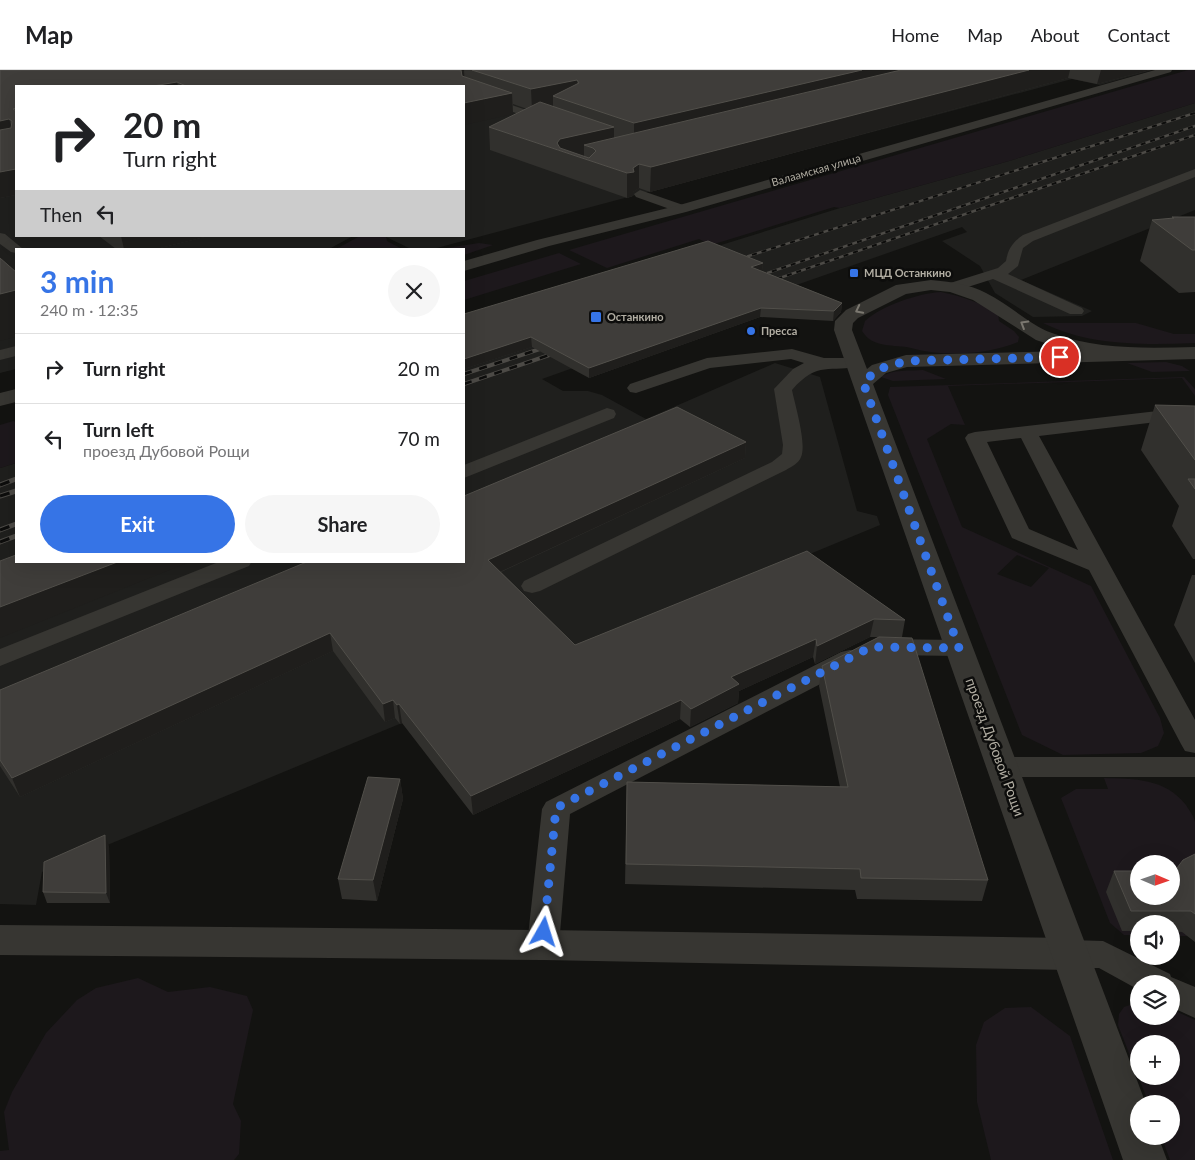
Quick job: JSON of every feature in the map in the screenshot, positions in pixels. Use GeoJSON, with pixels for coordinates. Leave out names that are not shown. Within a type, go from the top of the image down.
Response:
{"type":"FeatureCollection","features":[{"type":"Feature","properties":{"kind":"street","name":"Валаамская улица"},"geometry":{"type":"LineString","coordinates":[[465,266],[542,243],[681,209],[1167,70]]}},
{"type":"Feature","properties":{"kind":"street","name":"проезд Дубовой Рощи"},"geometry":{"type":"LineString","coordinates":[[952,287],[923,285],[902,289],[852,314],[844,321],[844,334],[866,361],[959,648],[1145,1160]]}},
{"type":"Feature","properties":{"kind":"street"},"geometry":{"type":"LineString","coordinates":[[952,287],[979,296],[1043,336],[1082,348],[1137,355]]}},
{"type":"Feature","properties":{"kind":"street"},"geometry":{"type":"LineString","coordinates":[[866,361],[1137,355],[1192,356]]}},
{"type":"Feature","properties":{"kind":"street"},"geometry":{"type":"LineString","coordinates":[[866,361],[879,369],[906,361]]}},
{"type":"Feature","properties":{"kind":"street"},"geometry":{"type":"LineString","coordinates":[[0,400],[15,395]]}},
{"type":"Feature","properties":{"kind":"street"},"geometry":{"type":"LineString","coordinates":[[0,940],[543,945],[1070,954]]}},
{"type":"Feature","properties":{"kind":"lane"},"geometry":{"type":"LineString","coordinates":[[465,92],[567,127]]}},
{"type":"Feature","properties":{"kind":"lane"},"geometry":{"type":"LineString","coordinates":[[952,287],[1003,271],[1013,263],[1014,250],[1018,244],[1028,238],[1195,173]]}},
{"type":"Feature","properties":{"kind":"lane"},"geometry":{"type":"LineString","coordinates":[[640,194],[681,209]]}},
{"type":"Feature","properties":{"kind":"lane"},"geometry":{"type":"LineString","coordinates":[[0,237],[15,248]]}},
{"type":"Feature","properties":{"kind":"lane"},"geometry":{"type":"LineString","coordinates":[[995,274],[1076,311]]}},
{"type":"Feature","properties":{"kind":"lane"},"geometry":{"type":"LineString","coordinates":[[0,355],[15,351]]}},
{"type":"Feature","properties":{"kind":"lane"},"geometry":{"type":"LineString","coordinates":[[636,388],[707,363],[792,354],[822,363]]}},
{"type":"Feature","properties":{"kind":"lane"},"geometry":{"type":"LineString","coordinates":[[532,586],[779,466],[792,456],[793,445],[783,389],[806,367],[822,363],[866,361]]}},
{"type":"Feature","properties":{"kind":"lane"},"geometry":{"type":"LineString","coordinates":[[465,472],[607,414]]}},
{"type":"Feature","properties":{"kind":"lane"},"geometry":{"type":"LineString","coordinates":[[1098,566],[1020,533],[975,438],[1175,415]]}},
{"type":"Feature","properties":{"kind":"lane"},"geometry":{"type":"LineString","coordinates":[[1027,432],[1195,744]]}},
{"type":"Feature","properties":{"kind":"lane"},"geometry":{"type":"LineString","coordinates":[[0,658],[236,563]]}},
{"type":"Feature","properties":{"kind":"lane"},"geometry":{"type":"LineString","coordinates":[[543,945],[556,808],[871,647],[959,648]]}},
{"type":"Feature","properties":{"kind":"lane"},"geometry":{"type":"LineString","coordinates":[[1002,767],[1195,767]]}},
{"type":"Feature","properties":{"kind":"lane"},"geometry":{"type":"LineString","coordinates":[[1070,954],[1103,955],[1141,975]]}},
{"type":"Feature","properties":{"kind":"lane"},"geometry":{"type":"LineString","coordinates":[[1180,995],[1195,1003]]}},
{"type":"Feature","properties":{"kind":"shaded area"},"geometry":{"type":"Polygon","coordinates":[[[164,70],[1153,70],[1100,85],[1072,79],[437,248],[409,248],[386,237],[465,237],[465,85],[66,85],[164,70]]]}},
{"type":"Feature","properties":{"kind":"shaded area"},"geometry":{"type":"Polygon","coordinates":[[[1188,70],[1195,70],[1195,103],[1009,161],[840,208],[834,207],[711,245],[699,239],[607,268],[569,250],[1188,70]]]}},
{"type":"Feature","properties":{"kind":"shaded area"},"geometry":{"type":"Polygon","coordinates":[[[15,93],[15,237],[351,237],[331,248],[15,248],[15,369],[0,373],[0,96],[15,93]]]}},
{"type":"Feature","properties":{"kind":"shaded area"},"geometry":{"type":"Polygon","coordinates":[[[1195,103],[1195,210],[1021,280],[1092,311],[1082,316],[1033,317],[995,293],[980,266],[942,241],[967,232],[962,227],[785,289],[722,315],[542,379],[563,391],[588,391],[602,395],[646,419],[775,363],[820,377],[857,511],[877,516],[880,525],[42,872],[36,905],[0,904],[0,468],[15,463],[15,563],[465,563],[465,329],[615,278],[840,208],[1009,161],[1195,103]]]}},
{"type":"Feature","properties":{"kind":"shaded area"},"geometry":{"type":"Polygon","coordinates":[[[358,237],[386,237],[387,241],[400,248],[338,248],[358,237]]]}},
{"type":"Feature","properties":{"kind":"shaded area"},"geometry":{"type":"Polygon","coordinates":[[[479,243],[493,245],[465,255],[465,248],[446,248],[479,243]]]}},
{"type":"Feature","properties":{"kind":"shaded area"},"geometry":{"type":"Polygon","coordinates":[[[559,253],[581,264],[465,300],[465,281],[559,253]]]}},
{"type":"Feature","properties":{"kind":"shaded area"},"geometry":{"type":"Polygon","coordinates":[[[941,292],[971,300],[998,313],[999,321],[1014,331],[1019,337],[1018,342],[993,350],[979,352],[937,353],[884,345],[872,341],[862,331],[865,321],[890,305],[941,292]]]}},
{"type":"Feature","properties":{"kind":"shaded area"},"geometry":{"type":"Polygon","coordinates":[[[1043,323],[1136,323],[1174,334],[1195,334],[1195,343],[1137,344],[1098,340],[1061,331],[1043,323]]]}},
{"type":"Feature","properties":{"kind":"shaded area"},"geometry":{"type":"Polygon","coordinates":[[[1166,362],[1182,366],[1190,371],[1152,372],[1127,363],[1166,362]]]}},
{"type":"Feature","properties":{"kind":"shaded area"},"geometry":{"type":"Polygon","coordinates":[[[923,370],[946,379],[893,381],[881,377],[885,374],[896,372],[923,370]]]}},
{"type":"Feature","properties":{"kind":"shaded area"},"geometry":{"type":"Polygon","coordinates":[[[1184,377],[1195,389],[1195,396],[1182,378],[948,386],[965,425],[951,424],[927,439],[962,527],[1091,586],[1160,718],[1164,733],[1158,746],[1141,753],[1063,755],[1022,735],[888,395],[890,387],[1184,377]],[[1017,555],[997,574],[1031,587],[1049,568],[1017,555]]]}},
{"type":"Feature","properties":{"kind":"shaded area"},"geometry":{"type":"Polygon","coordinates":[[[15,422],[15,463],[0,468],[0,425],[15,422]]]}},
{"type":"Feature","properties":{"kind":"shaded area"},"geometry":{"type":"Polygon","coordinates":[[[1104,778],[1138,780],[1159,785],[1178,796],[1193,815],[1195,822],[1195,869],[1180,878],[1180,855],[1130,855],[1130,905],[1150,905],[1162,915],[1130,915],[1130,935],[1124,935],[1110,923],[1061,798],[1076,789],[1108,789],[1104,778]]]}},
{"type":"Feature","properties":{"kind":"shaded area"},"geometry":{"type":"Polygon","coordinates":[[[1180,929],[1188,936],[1180,936],[1180,929]]]}},
{"type":"Feature","properties":{"kind":"shaded area"},"geometry":{"type":"Polygon","coordinates":[[[138,978],[168,992],[210,987],[247,996],[253,1010],[233,1104],[241,1121],[239,1154],[234,1160],[0,1160],[0,1151],[9,1150],[4,1112],[12,1092],[46,1033],[77,1000],[96,988],[138,978]]]}},
{"type":"Feature","properties":{"kind":"shaded area"},"geometry":{"type":"Polygon","coordinates":[[[1130,1005],[1130,1025],[1180,1025],[1180,1013],[1195,1020],[1195,1160],[1170,1160],[1164,1145],[1180,1145],[1180,1095],[1145,1095],[1142,1085],[1180,1085],[1180,1035],[1130,1035],[1130,1056],[1118,1025],[1119,1014],[1124,1007],[1130,1005]]]}},
{"type":"Feature","properties":{"kind":"shaded area"},"geometry":{"type":"Polygon","coordinates":[[[1031,1007],[1070,1036],[1113,1160],[991,1160],[977,1102],[976,1045],[984,1022],[1005,1008],[1031,1007]]]}},
{"type":"Feature","properties":{"kind":"building"},"geometry":{"type":"Polygon","coordinates":[[[0,70],[461,70],[462,76],[512,93],[465,103],[465,85],[184,85],[177,82],[159,85],[15,85],[15,108],[13,109],[15,110],[15,169],[0,172],[0,130],[11,128],[12,121],[9,119],[0,121],[0,70]]]}},
{"type":"Feature","properties":{"kind":"building"},"geometry":{"type":"Polygon","coordinates":[[[472,70],[862,70],[634,123],[553,96],[579,83],[577,80],[531,89],[472,70]]]}},
{"type":"Feature","properties":{"kind":"building"},"geometry":{"type":"Polygon","coordinates":[[[901,70],[1029,70],[651,167],[639,164],[633,168],[634,172],[627,173],[489,127],[540,102],[614,127],[560,139],[557,143],[560,148],[589,158],[596,151],[584,145],[901,70]]]}},
{"type":"Feature","properties":{"kind":"building"},"geometry":{"type":"Polygon","coordinates":[[[1172,217],[1195,217],[1195,250],[1192,250],[1152,220],[1174,218],[1172,217]]]}},
{"type":"Feature","properties":{"kind":"building"},"geometry":{"type":"Polygon","coordinates":[[[708,241],[763,263],[751,267],[842,303],[834,311],[761,308],[589,368],[531,337],[465,359],[465,314],[708,241]]]}},
{"type":"Feature","properties":{"kind":"building"},"geometry":{"type":"Polygon","coordinates":[[[0,258],[15,271],[15,290],[0,294],[0,258]]]}},
{"type":"Feature","properties":{"kind":"building"},"geometry":{"type":"Polygon","coordinates":[[[1155,405],[1195,406],[1195,460],[1155,405]]]}},
{"type":"Feature","properties":{"kind":"building"},"geometry":{"type":"Polygon","coordinates":[[[677,407],[746,442],[488,560],[575,645],[807,551],[905,620],[874,619],[817,646],[816,639],[731,677],[739,684],[691,709],[681,700],[471,796],[399,704],[397,705],[393,700],[383,704],[330,633],[12,778],[0,760],[0,690],[304,563],[465,563],[465,496],[677,407]]]}},
{"type":"Feature","properties":{"kind":"building"},"geometry":{"type":"Polygon","coordinates":[[[1188,479],[1195,479],[1195,489],[1188,479]]]}},
{"type":"Feature","properties":{"kind":"building"},"geometry":{"type":"Polygon","coordinates":[[[15,555],[15,563],[115,563],[0,607],[0,561],[15,555]]]}},
{"type":"Feature","properties":{"kind":"building"},"geometry":{"type":"Polygon","coordinates":[[[879,637],[912,638],[988,880],[861,878],[860,869],[626,864],[627,782],[848,787],[822,666],[879,637]]]}},
{"type":"Feature","properties":{"kind":"building"},"geometry":{"type":"Polygon","coordinates":[[[368,777],[400,779],[373,880],[338,879],[368,777]]]}},
{"type":"Feature","properties":{"kind":"building"},"geometry":{"type":"Polygon","coordinates":[[[105,835],[106,893],[43,892],[44,862],[105,835]]]}},
{"type":"Feature","properties":{"kind":"building"},"geometry":{"type":"Polygon","coordinates":[[[1195,854],[1195,914],[1191,911],[1131,911],[1114,871],[1130,871],[1130,905],[1180,905],[1180,864],[1183,860],[1195,854]]]}},
{"type":"Feature","properties":{"kind":"railway"},"geometry":{"type":"LineString","coordinates":[[733,261],[1195,113]]}},
{"type":"Feature","properties":{"kind":"railway"},"geometry":{"type":"LineString","coordinates":[[753,278],[1195,126]]}},
{"type":"Feature","properties":{"kind":"railway"},"geometry":{"type":"LineString","coordinates":[[768,282],[1195,135]]}},
{"type":"Feature","properties":{"kind":"railway"},"geometry":{"type":"LineString","coordinates":[[465,374],[549,346]]}},
{"type":"Feature","properties":{"kind":"railway"},"geometry":{"type":"LineString","coordinates":[[465,384],[561,351]]}},
{"type":"Feature","properties":{"kind":"railway"},"geometry":{"type":"LineString","coordinates":[[0,485],[15,479]]}},
{"type":"Feature","properties":{"kind":"railway"},"geometry":{"type":"LineString","coordinates":[[0,496],[15,491]]}},
{"type":"Feature","properties":{"kind":"railway"},"geometry":{"type":"LineString","coordinates":[[0,530],[15,524]]}},
{"type":"Feature","properties":{"kind":"railway"},"geometry":{"type":"LineString","coordinates":[[0,542],[15,536]]}},
{"type":"Feature","properties":{"kind":"place","name":"МЦД Останкино"},"geometry":{"type":"Point","coordinates":[854,273]}},
{"type":"Feature","properties":{"kind":"place","name":"Останкино"},"geometry":{"type":"Point","coordinates":[596,317]}},
{"type":"Feature","properties":{"kind":"place","name":"Пресса"},"geometry":{"type":"Point","coordinates":[751,331]}},
{"type":"Feature","properties":{"kind":"route"},"geometry":{"type":"LineString","coordinates":[[544,932],[556,808],[871,647],[959,648],[863,382],[879,369],[906,361],[1060,357]]}}]}
